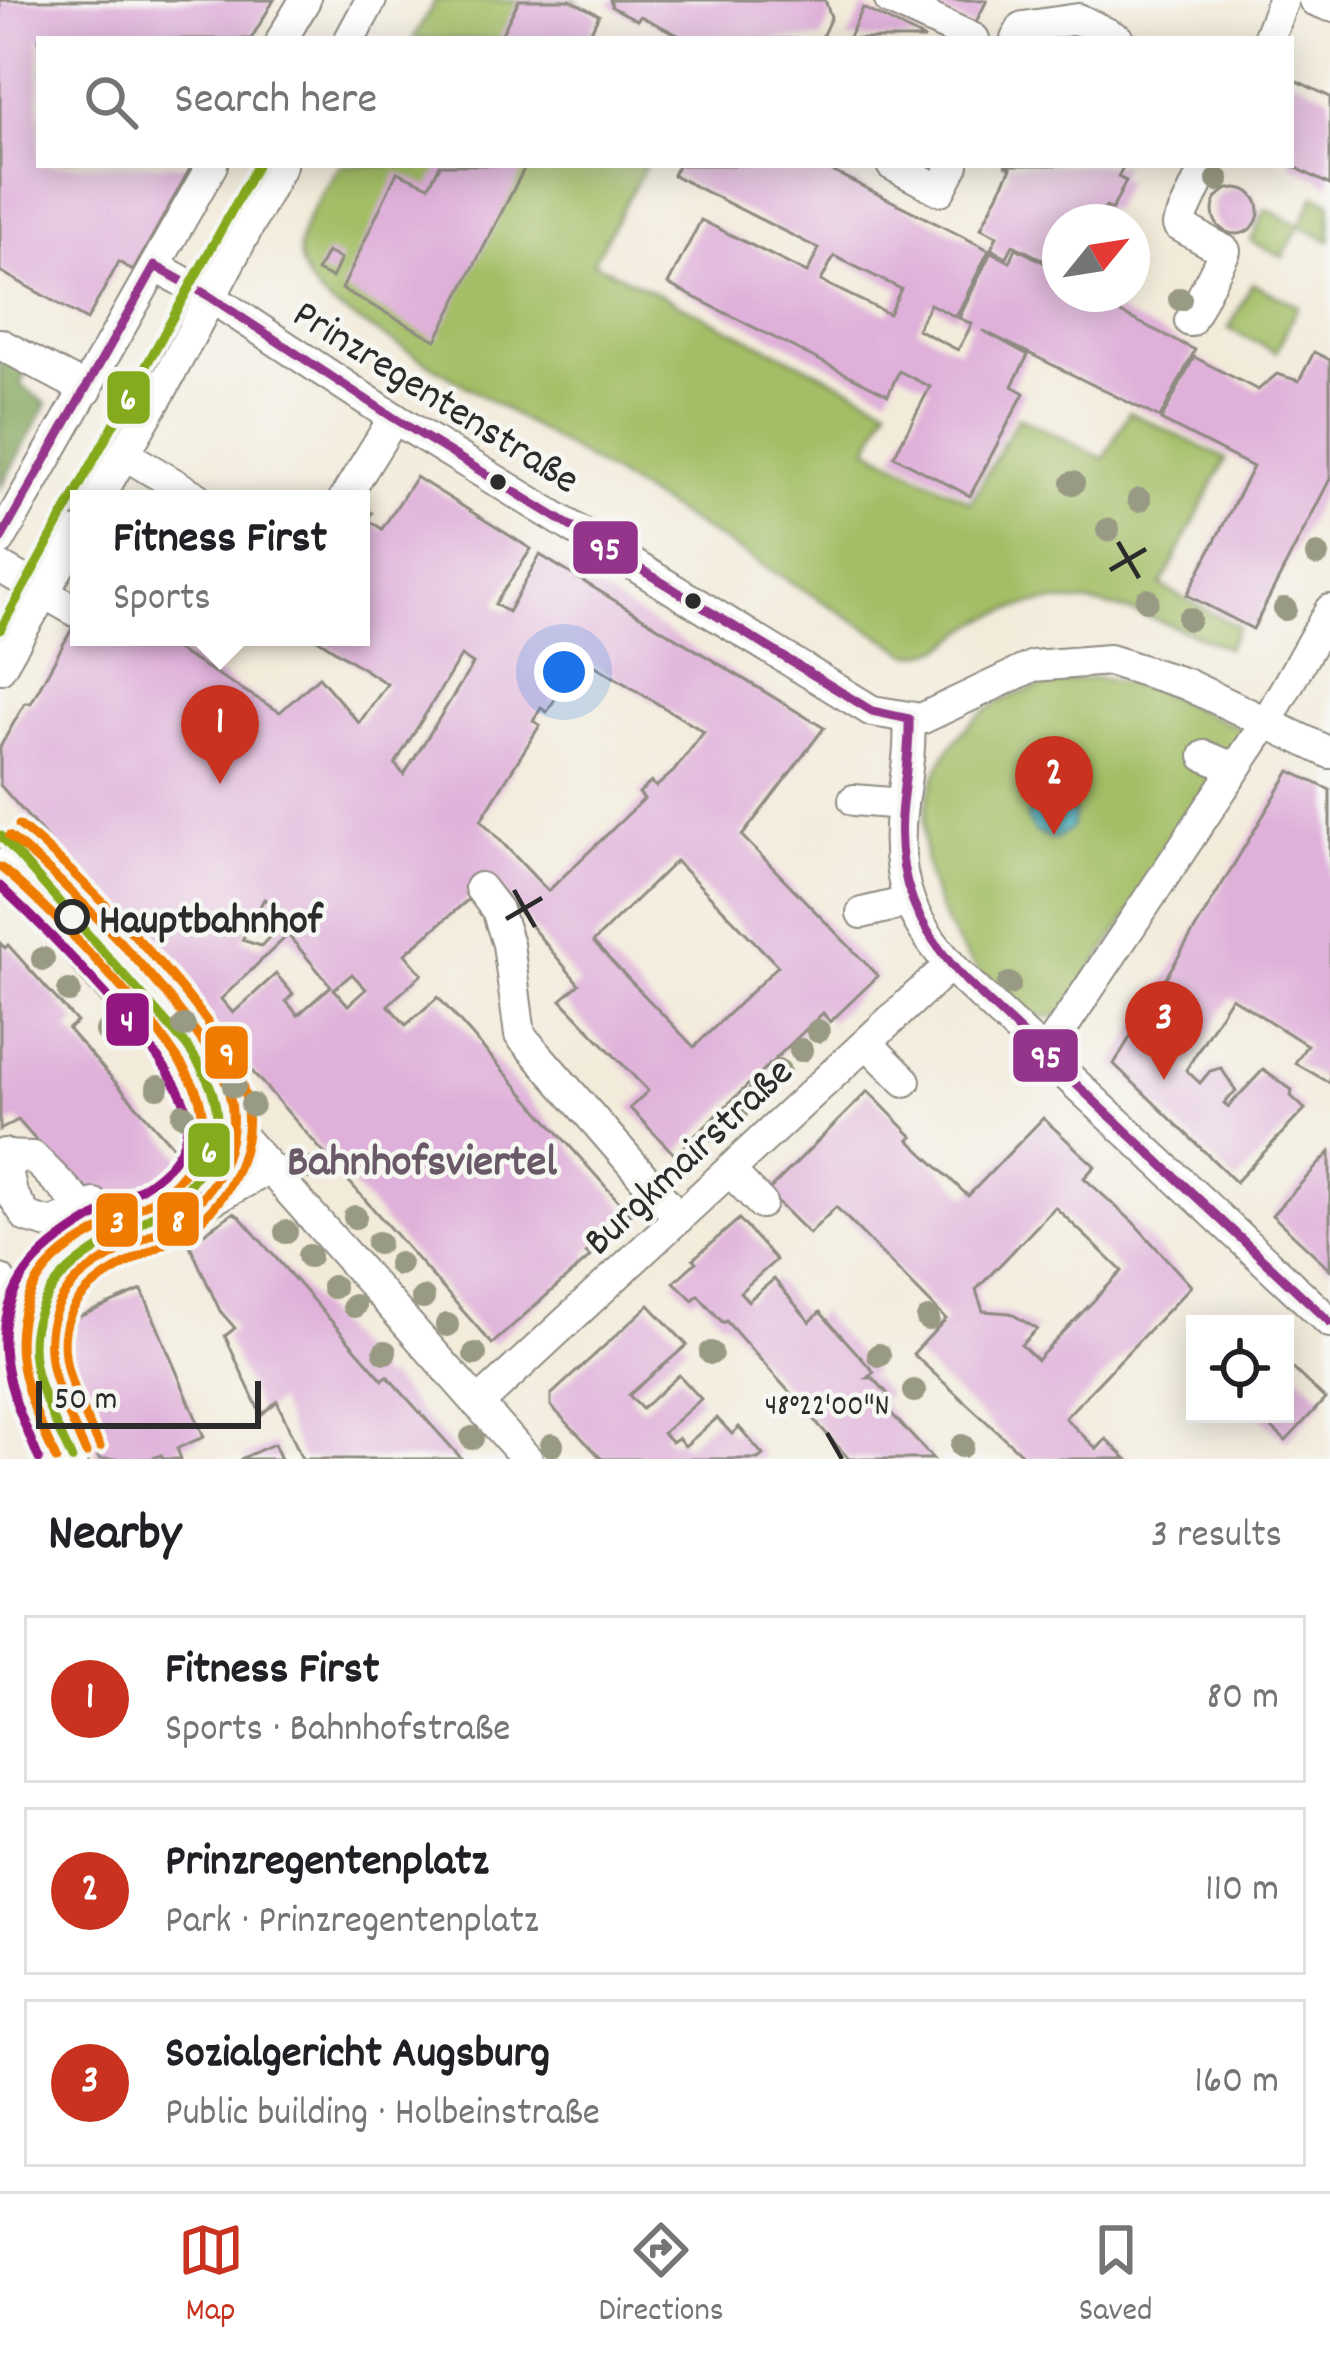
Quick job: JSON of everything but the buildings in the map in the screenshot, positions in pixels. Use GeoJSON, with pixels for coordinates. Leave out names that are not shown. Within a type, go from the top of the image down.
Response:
{"type":"FeatureCollection","features":[{"type":"Feature","properties":{"kind":"street"},"geometry":{"type":"LineString","coordinates":[[352,36],[371,0]]}},
{"type":"Feature","properties":{"kind":"street"},"geometry":{"type":"LineString","coordinates":[[890,0],[968,36]]}},
{"type":"Feature","properties":{"kind":"street"},"geometry":{"type":"LineString","coordinates":[[1269,36],[1283,0]]}},
{"type":"Feature","properties":{"kind":"street"},"geometry":{"type":"LineString","coordinates":[[1314,0],[1330,6]]}},
{"type":"Feature","properties":{"kind":"street"},"geometry":{"type":"LineString","coordinates":[[1018,36],[1023,27],[1078,20],[1112,36]]}},
{"type":"Feature","properties":{"kind":"street"},"geometry":{"type":"LineString","coordinates":[[0,540],[210,168]]}},
{"type":"Feature","properties":{"kind":"street"},"geometry":{"type":"LineString","coordinates":[[103,490],[279,168]]}},
{"type":"Feature","properties":{"kind":"street"},"geometry":{"type":"LineString","coordinates":[[898,168],[940,190],[951,168]]}},
{"type":"Feature","properties":{"kind":"street"},"geometry":{"type":"LineString","coordinates":[[1190,321],[1225,251],[1178,225],[1205,168]]}},
{"type":"Feature","properties":{"kind":"street","name":"Prinzregentenstraße"},"geometry":{"type":"LineString","coordinates":[[155,266],[872,711],[909,719]]}},
{"type":"Feature","properties":{"kind":"street"},"geometry":{"type":"LineString","coordinates":[[0,344],[87,390]]}},
{"type":"Feature","properties":{"kind":"street"},"geometry":{"type":"LineString","coordinates":[[352,487],[394,418]]}},
{"type":"Feature","properties":{"kind":"street"},"geometry":{"type":"LineString","coordinates":[[124,454],[185,490]]}},
{"type":"Feature","properties":{"kind":"street"},"geometry":{"type":"LineString","coordinates":[[0,668],[70,548]]}},
{"type":"Feature","properties":{"kind":"street"},"geometry":{"type":"LineString","coordinates":[[0,567],[70,609]]}},
{"type":"Feature","properties":{"kind":"street"},"geometry":{"type":"LineString","coordinates":[[1045,1054],[1094,957],[1266,724],[1330,610]]}},
{"type":"Feature","properties":{"kind":"street"},"geometry":{"type":"LineString","coordinates":[[1330,753],[1186,684],[1132,664],[1083,660],[1033,666],[940,712],[909,719],[911,755],[900,848],[908,902],[924,936],[950,965],[1330,1322]]}},
{"type":"Feature","properties":{"kind":"street"},"geometry":{"type":"LineString","coordinates":[[1205,756],[1234,768]]}},
{"type":"Feature","properties":{"kind":"street"},"geometry":{"type":"LineString","coordinates":[[854,800],[902,804]]}},
{"type":"Feature","properties":{"kind":"street"},"geometry":{"type":"LineString","coordinates":[[0,864],[527,1459]]}},
{"type":"Feature","properties":{"kind":"street"},"geometry":{"type":"LineString","coordinates":[[480,888],[497,910],[508,944],[520,1035],[679,1218]]}},
{"type":"Feature","properties":{"kind":"street"},"geometry":{"type":"LineString","coordinates":[[862,913],[908,902]]}},
{"type":"Feature","properties":{"kind":"street","name":"Burgkmairstraße"},"geometry":{"type":"LineString","coordinates":[[478,1404],[950,965]]}},
{"type":"Feature","properties":{"kind":"street"},"geometry":{"type":"LineString","coordinates":[[867,1043],[905,1081]]}},
{"type":"Feature","properties":{"kind":"street"},"geometry":{"type":"LineString","coordinates":[[88,1210],[43,1224],[27,1217],[12,1194],[2,1155],[33,1157],[88,1210],[111,1255]]}},
{"type":"Feature","properties":{"kind":"street"},"geometry":{"type":"LineString","coordinates":[[72,1459],[5,1293],[40,1294],[270,1168]]}},
{"type":"Feature","properties":{"kind":"street"},"geometry":{"type":"LineString","coordinates":[[730,1171],[761,1203]]}},
{"type":"Feature","properties":{"kind":"green space"},"geometry":{"type":"Polygon","coordinates":[[[436,0],[576,0],[592,36],[415,36],[436,0]]]}},
{"type":"Feature","properties":{"kind":"green space"},"geometry":{"type":"Polygon","coordinates":[[[338,168],[644,168],[593,262],[888,406],[868,448],[971,502],[1018,417],[1104,459],[1129,412],[1226,459],[1161,586],[1238,627],[1227,648],[1137,613],[1077,602],[1047,602],[984,620],[934,651],[910,654],[330,304],[302,269],[299,252],[308,219],[338,168]]]}},
{"type":"Feature","properties":{"kind":"green space"},"geometry":{"type":"Polygon","coordinates":[[[1315,195],[1330,202],[1330,241],[1299,226],[1283,257],[1251,241],[1266,209],[1300,225],[1315,195]]]}},
{"type":"Feature","properties":{"kind":"green space"},"geometry":{"type":"Polygon","coordinates":[[[1252,283],[1298,306],[1276,352],[1229,329],[1252,283]]]}},
{"type":"Feature","properties":{"kind":"green space"},"geometry":{"type":"Polygon","coordinates":[[[0,351],[29,367],[20,385],[47,404],[0,488],[0,351]]]}},
{"type":"Feature","properties":{"kind":"green space"},"geometry":{"type":"Polygon","coordinates":[[[1096,678],[1148,687],[1251,734],[1061,1015],[1039,1016],[1015,1005],[991,984],[947,926],[925,858],[924,823],[945,756],[981,714],[1028,691],[1096,678]]]}},
{"type":"Feature","properties":{"kind":"water"},"geometry":{"type":"Polygon","coordinates":[[[1048,792],[1063,795],[1074,812],[1071,828],[1055,839],[1037,833],[1027,819],[1031,803],[1048,792]]]}},
{"type":"Feature","properties":{"kind":"tram line","name":"3"},"geometry":{"type":"LineString","coordinates":[[0,867],[81,943],[143,1014],[190,1078],[202,1115],[196,1151],[175,1183],[68,1249],[37,1281],[27,1302],[20,1343],[22,1363],[56,1459]]}},
{"type":"Feature","properties":{"kind":"tram line"},"geometry":{"type":"LineString","coordinates":[[0,1332],[50,1459]]}},
{"type":"Feature","properties":{"kind":"transit line","name":"6"},"geometry":{"type":"LineString","coordinates":[[77,490],[255,168]]}},
{"type":"Feature","properties":{"kind":"transit line","name":"95"},"geometry":{"type":"LineString","coordinates":[[155,266],[872,711],[909,719]]}},
{"type":"Feature","properties":{"kind":"transit line","name":"95"},"geometry":{"type":"LineString","coordinates":[[0,540],[155,266]]}},
{"type":"Feature","properties":{"kind":"transit line","name":"6"},"geometry":{"type":"LineString","coordinates":[[0,630],[70,503]]}},
{"type":"Feature","properties":{"kind":"transit line","name":"95"},"geometry":{"type":"LineString","coordinates":[[909,719],[902,856],[913,901],[935,942],[967,982],[1330,1322]]}},
{"type":"Feature","properties":{"kind":"transit line","name":"9"},"geometry":{"type":"LineString","coordinates":[[19,825],[111,910],[180,987],[231,1059],[247,1106],[241,1160],[213,1208],[184,1233],[93,1285],[69,1317],[64,1349],[67,1366],[100,1447]]}},
{"type":"Feature","properties":{"kind":"transit line","name":"6"},"geometry":{"type":"LineString","coordinates":[[0,835],[186,1045],[206,1077],[217,1113],[214,1139],[199,1172],[177,1197],[94,1251],[48,1295],[35,1327],[34,1361],[43,1395],[72,1459]]}},
{"type":"Feature","properties":{"kind":"transit line","name":"8"},"geometry":{"type":"LineString","coordinates":[[9,836],[98,919],[166,994],[217,1065],[232,1110],[224,1161],[197,1204],[78,1279],[55,1313],[50,1331],[52,1367],[86,1453]]}},
{"type":"Feature","properties":{"kind":"transit line","name":"4"},"geometry":{"type":"LineString","coordinates":[[0,886],[134,1028],[177,1088],[186,1110],[183,1144],[165,1170],[65,1236],[33,1263],[11,1299],[5,1361],[39,1459]]}},
{"type":"Feature","properties":{"kind":"place","name":"Fitness First"},"geometry":{"type":"Point","coordinates":[220,784]}},
{"type":"Feature","properties":{"kind":"place","name":"Prinzregentenplatz"},"geometry":{"type":"Point","coordinates":[1054,835]}},
{"type":"Feature","properties":{"kind":"place","name":"Hauptbahnhof"},"geometry":{"type":"Point","coordinates":[72,917]}},
{"type":"Feature","properties":{"kind":"place","name":"Sozialgericht Augsburg"},"geometry":{"type":"Point","coordinates":[1164,1080]}},
{"type":"Feature","properties":{"kind":"district","name":"Bahnhofsviertel"},"geometry":{"type":"Point","coordinates":[422,1158]}}]}
